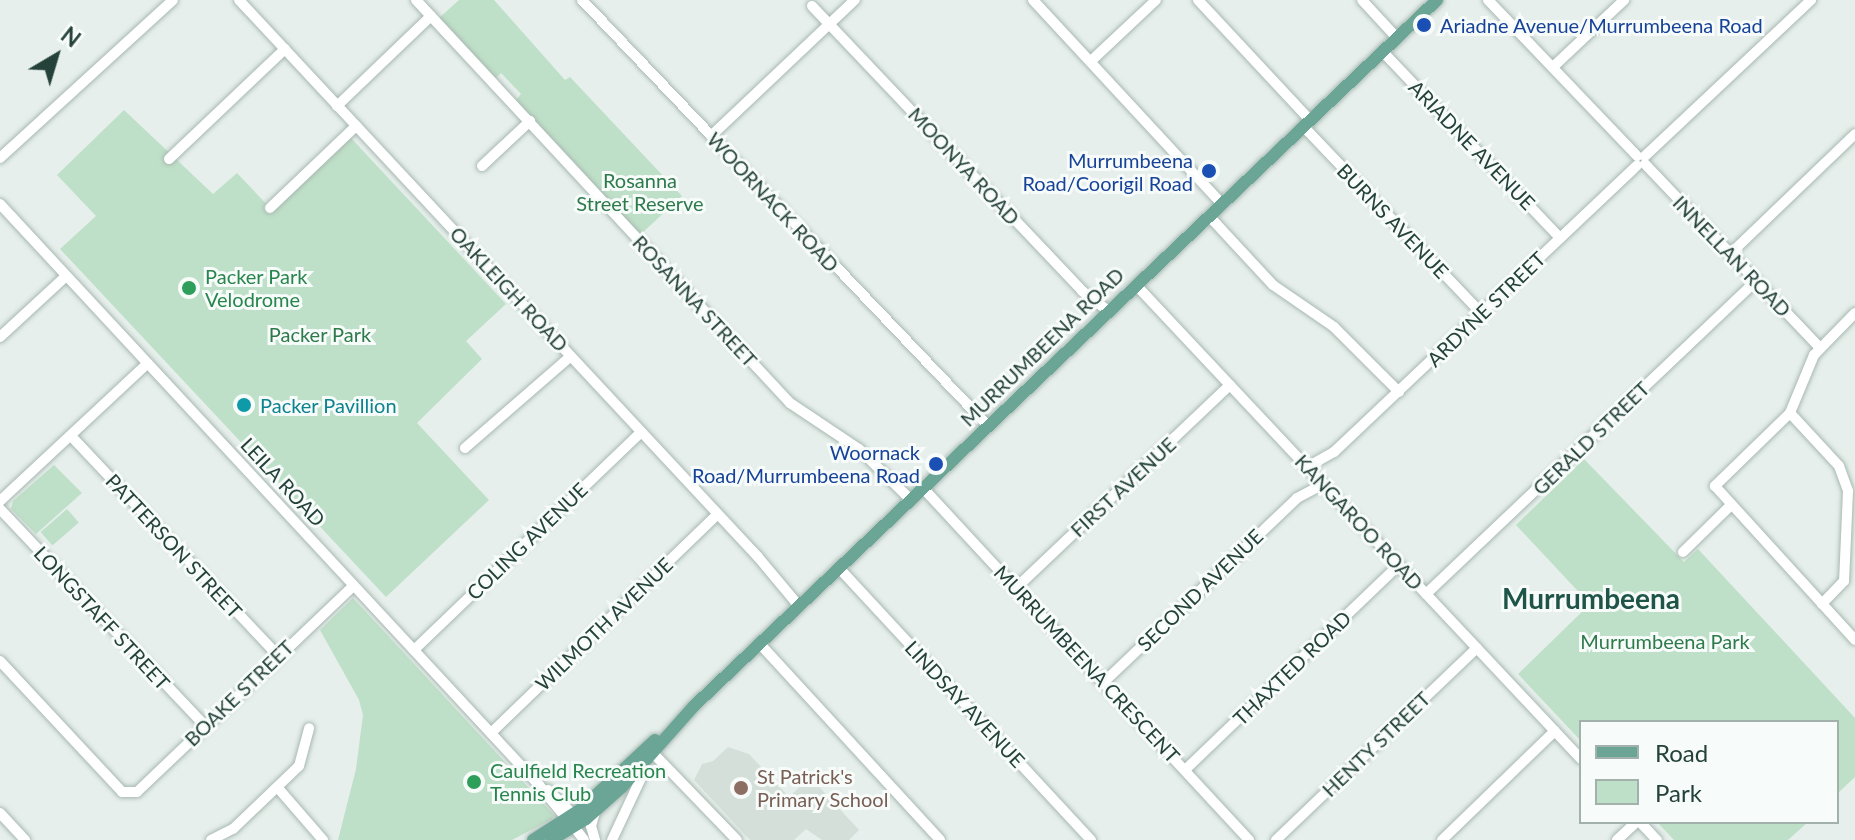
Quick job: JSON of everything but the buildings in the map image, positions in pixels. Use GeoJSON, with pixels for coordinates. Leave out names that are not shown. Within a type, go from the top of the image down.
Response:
{"type":"FeatureCollection","features":[{"type":"Feature","properties":{"kind":"main road","name":"MURRUMBEENA ROAD"},"geometry":{"type":"LineString","coordinates":[[533,840],[573,825],[1437,0]]}},
{"type":"Feature","properties":{"kind":"main road","name":"MURRUMBEENA ROAD"},"geometry":{"type":"LineString","coordinates":[[556,837],[595,812],[652,748]]}},
{"type":"Feature","properties":{"kind":"street"},"geometry":{"type":"LineString","coordinates":[[0,158],[173,0]]}},
{"type":"Feature","properties":{"kind":"street","name":"OAKLEIGH ROAD"},"geometry":{"type":"LineString","coordinates":[[239,0],[802,604]]}},
{"type":"Feature","properties":{"kind":"street","name":"ROSANNA STREET"},"geometry":{"type":"LineString","coordinates":[[416,0],[790,403],[859,449],[909,502]]}},
{"type":"Feature","properties":{"kind":"street","name":"WOORNACK ROAD"},"geometry":{"type":"LineString","coordinates":[[582,0],[986,428]]}},
{"type":"Feature","properties":{"kind":"street"},"geometry":{"type":"LineString","coordinates":[[711,136],[855,0]]}},
{"type":"Feature","properties":{"kind":"street"},"geometry":{"type":"LineString","coordinates":[[1033,0],[1224,202]]}},
{"type":"Feature","properties":{"kind":"street"},"geometry":{"type":"LineString","coordinates":[[1091,61],[1156,0]]}},
{"type":"Feature","properties":{"kind":"street","name":"BURNS AVENUE"},"geometry":{"type":"LineString","coordinates":[[1198,0],[1482,314]]}},
{"type":"Feature","properties":{"kind":"street"},"geometry":{"type":"LineString","coordinates":[[1362,0],[1397,38]]}},
{"type":"Feature","properties":{"kind":"street","name":"INNELLAN ROAD"},"geometry":{"type":"LineString","coordinates":[[1488,0],[1819,347]]}},
{"type":"Feature","properties":{"kind":"street"},"geometry":{"type":"LineString","coordinates":[[1553,67],[1624,0]]}},
{"type":"Feature","properties":{"kind":"street","name":"ARDYNE STREET"},"geometry":{"type":"LineString","coordinates":[[1314,475],[1334,452],[1811,0]]}},
{"type":"Feature","properties":{"kind":"street","name":"MOONYA ROAD"},"geometry":{"type":"LineString","coordinates":[[810,3],[1105,314]]}},
{"type":"Feature","properties":{"kind":"street"},"geometry":{"type":"LineString","coordinates":[[337,106],[431,16]]}},
{"type":"Feature","properties":{"kind":"street"},"geometry":{"type":"LineString","coordinates":[[169,159],[285,49]]}},
{"type":"Feature","properties":{"kind":"street","name":"ARIADNE AVENUE"},"geometry":{"type":"LineString","coordinates":[[1383,52],[1560,238]]}},
{"type":"Feature","properties":{"kind":"street"},"geometry":{"type":"LineString","coordinates":[[482,166],[530,121]]}},
{"type":"Feature","properties":{"kind":"street"},"geometry":{"type":"LineString","coordinates":[[270,208],[356,126]]}},
{"type":"Feature","properties":{"kind":"street"},"geometry":{"type":"LineString","coordinates":[[1730,254],[1855,134]]}},
{"type":"Feature","properties":{"kind":"street","name":"LEILA ROAD"},"geometry":{"type":"LineString","coordinates":[[0,204],[539,785],[584,840]]}},
{"type":"Feature","properties":{"kind":"street"},"geometry":{"type":"LineString","coordinates":[[1209,216],[1273,285],[1334,327],[1399,392]]}},
{"type":"Feature","properties":{"kind":"street"},"geometry":{"type":"LineString","coordinates":[[0,337],[66,276]]}},
{"type":"Feature","properties":{"kind":"street","name":"GERALD STREET"},"geometry":{"type":"LineString","coordinates":[[1426,594],[1756,281]]}},
{"type":"Feature","properties":{"kind":"street","name":"KANGAROO ROAD"},"geometry":{"type":"LineString","coordinates":[[1136,285],[1579,757]]}},
{"type":"Feature","properties":{"kind":"street"},"geometry":{"type":"LineString","coordinates":[[1855,313],[1819,347],[1790,413],[1715,486],[1855,640]]}},
{"type":"Feature","properties":{"kind":"street"},"geometry":{"type":"LineString","coordinates":[[465,448],[571,356]]}},
{"type":"Feature","properties":{"kind":"street"},"geometry":{"type":"LineString","coordinates":[[0,501],[147,364]]}},
{"type":"Feature","properties":{"kind":"street","name":"FIRST AVENUE"},"geometry":{"type":"LineString","coordinates":[[1016,588],[1230,385]]}},
{"type":"Feature","properties":{"kind":"street"},"geometry":{"type":"LineString","coordinates":[[1790,413],[1839,466],[1848,491],[1844,581],[1822,604]]}},
{"type":"Feature","properties":{"kind":"street","name":"COLING AVENUE"},"geometry":{"type":"LineString","coordinates":[[414,650],[641,432]]}},
{"type":"Feature","properties":{"kind":"street","name":"PATTERSON STREET"},"geometry":{"type":"LineString","coordinates":[[71,436],[278,656]]}},
{"type":"Feature","properties":{"kind":"street","name":"SECOND AVENUE"},"geometry":{"type":"LineString","coordinates":[[1103,683],[1297,498],[1314,475]]}},
{"type":"Feature","properties":{"kind":"street","name":"MURRUMBEENA CRESCENT"},"geometry":{"type":"LineString","coordinates":[[923,488],[1249,840]]}},
{"type":"Feature","properties":{"kind":"street"},"geometry":{"type":"LineString","coordinates":[[1683,552],[1730,506]]}},
{"type":"Feature","properties":{"kind":"street","name":"LONGSTAFF STREET"},"geometry":{"type":"LineString","coordinates":[[0,509],[205,726]]}},
{"type":"Feature","properties":{"kind":"street","name":"WILMOTH AVENUE"},"geometry":{"type":"LineString","coordinates":[[491,733],[718,514]]}},
{"type":"Feature","properties":{"kind":"street","name":"THAXTED ROAD"},"geometry":{"type":"LineString","coordinates":[[1185,770],[1399,565]]}},
{"type":"Feature","properties":{"kind":"street","name":"LINDSAY AVENUE"},"geometry":{"type":"LineString","coordinates":[[839,568],[1091,840]]}},
{"type":"Feature","properties":{"kind":"street","name":"BOAKE STREET"},"geometry":{"type":"LineString","coordinates":[[0,661],[122,792],[137,792],[353,586]]}},
{"type":"Feature","properties":{"kind":"street"},"geometry":{"type":"LineString","coordinates":[[760,644],[940,840]]}},
{"type":"Feature","properties":{"kind":"street","name":"HENTY STREET"},"geometry":{"type":"LineString","coordinates":[[1276,840],[1477,648]]}},
{"type":"Feature","properties":{"kind":"street"},"geometry":{"type":"LineString","coordinates":[[211,840],[233,829],[299,766],[309,728]]}},
{"type":"Feature","properties":{"kind":"street"},"geometry":{"type":"LineString","coordinates":[[1442,840],[1555,731]]}},
{"type":"Feature","properties":{"kind":"street"},"geometry":{"type":"LineString","coordinates":[[652,748],[737,840]]}},
{"type":"Feature","properties":{"kind":"street"},"geometry":{"type":"LineString","coordinates":[[612,840],[641,778]]}},
{"type":"Feature","properties":{"kind":"street"},"geometry":{"type":"LineString","coordinates":[[278,788],[323,840]]}},
{"type":"Feature","properties":{"kind":"street"},"geometry":{"type":"LineString","coordinates":[[595,812],[591,825],[595,840]]}},
{"type":"Feature","properties":{"kind":"street"},"geometry":{"type":"LineString","coordinates":[[0,813],[25,840]]}},
{"type":"Feature","properties":{"kind":"street"},"geometry":{"type":"LineString","coordinates":[[1617,840],[1636,824]]}},
{"type":"Feature","properties":{"kind":"street"},"geometry":{"type":"LineString","coordinates":[[1640,824],[1657,840]]}},
{"type":"Feature","properties":{"kind":"shaded area","name":"St Patrick's Primary School"},"geometry":{"type":"Polygon","coordinates":[[[728,747],[749,754],[789,797],[810,777],[859,830],[849,840],[822,840],[806,829],[794,840],[750,840],[694,780],[702,764],[713,761],[728,747]]]}},
{"type":"Feature","properties":{"kind":"green space","name":"Rosanna Street Reserve"},"geometry":{"type":"Polygon","coordinates":[[[459,0],[494,0],[565,80],[570,77],[682,196],[640,235],[516,100],[521,94],[501,73],[496,78],[439,18],[459,0]]]}},
{"type":"Feature","properties":{"kind":"green space","name":"Packer Park"},"geometry":{"type":"Polygon","coordinates":[[[124,110],[213,194],[237,173],[273,211],[351,138],[506,304],[466,341],[482,359],[417,423],[489,500],[386,597],[60,249],[96,216],[57,175],[124,110]]]}},
{"type":"Feature","properties":{"kind":"green space","name":"Murrumbeena Park"},"geometry":{"type":"Polygon","coordinates":[[[1584,459],[1684,562],[1698,549],[1855,718],[1855,777],[1839,792],[1839,720],[1579,720],[1579,739],[1518,674],[1590,604],[1516,525],[1584,459]]]}},
{"type":"Feature","properties":{"kind":"green space"},"geometry":{"type":"Polygon","coordinates":[[[54,465],[82,493],[36,534],[11,509],[13,501],[54,465]]]}},
{"type":"Feature","properties":{"kind":"green space"},"geometry":{"type":"Polygon","coordinates":[[[67,509],[79,523],[52,546],[41,532],[67,509]]]}},
{"type":"Feature","properties":{"kind":"green space"},"geometry":{"type":"Polygon","coordinates":[[[353,598],[554,815],[552,819],[512,840],[338,840],[356,769],[363,715],[359,700],[320,630],[353,598]]]}},
{"type":"Feature","properties":{"kind":"green space"},"geometry":{"type":"Polygon","coordinates":[[[1659,824],[1806,824],[1788,840],[1674,840],[1659,824]]]}},
{"type":"Feature","properties":{"kind":"place","name":"Ariadne Avenue/Murrumbeena Road"},"geometry":{"type":"Point","coordinates":[1424,25]}},
{"type":"Feature","properties":{"kind":"place","name":"Murrumbeena Road/Coorigil Road"},"geometry":{"type":"Point","coordinates":[1209,171]}},
{"type":"Feature","properties":{"kind":"place","name":"Packer Park Velodrome"},"geometry":{"type":"Point","coordinates":[189,288]}},
{"type":"Feature","properties":{"kind":"place","name":"Packer Pavillion"},"geometry":{"type":"Point","coordinates":[244,405]}},
{"type":"Feature","properties":{"kind":"place","name":"Woornack Road/Murrumbeena Road"},"geometry":{"type":"Point","coordinates":[936,464]}},
{"type":"Feature","properties":{"kind":"place","name":"Caulfield Recreation Tennis Club"},"geometry":{"type":"Point","coordinates":[474,782]}},
{"type":"Feature","properties":{"kind":"place","name":"St Patrick's Primary School"},"geometry":{"type":"Point","coordinates":[741,788]}},
{"type":"Feature","properties":{"kind":"district","name":"Murrumbeena"},"geometry":{"type":"Point","coordinates":[1591,598]}}]}
